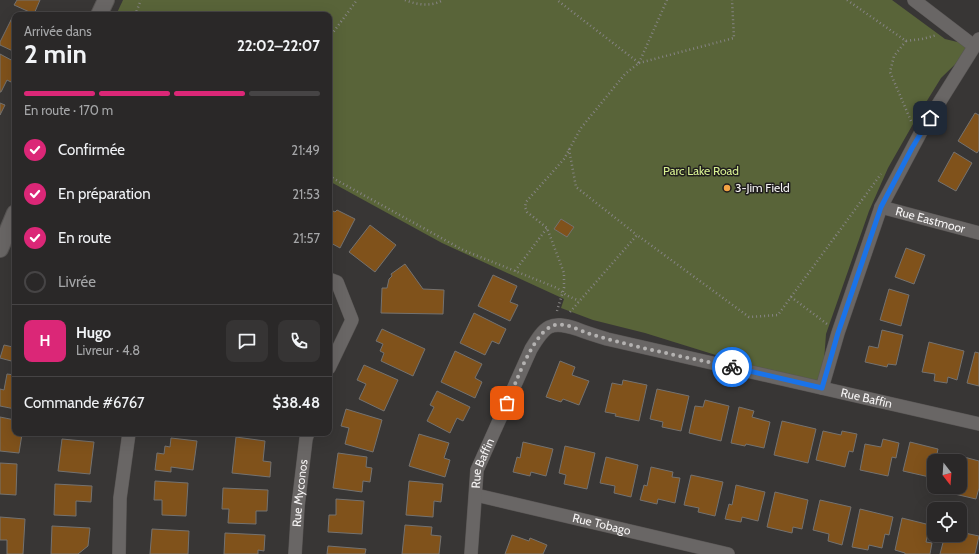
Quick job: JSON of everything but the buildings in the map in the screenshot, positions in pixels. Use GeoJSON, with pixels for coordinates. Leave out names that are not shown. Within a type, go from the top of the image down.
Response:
{"type":"FeatureCollection","features":[{"type":"Feature","properties":{"kind":"street"},"geometry":{"type":"LineString","coordinates":[[100,12],[106,0]]}},
{"type":"Feature","properties":{"kind":"street"},"geometry":{"type":"LineString","coordinates":[[822,388],[838,333],[881,207],[912,148],[976,43],[947,25],[914,0]]}},
{"type":"Feature","properties":{"kind":"street","name":"Rue Eastmoor"},"geometry":{"type":"LineString","coordinates":[[881,207],[979,233]]}},
{"type":"Feature","properties":{"kind":"street"},"geometry":{"type":"LineString","coordinates":[[0,249],[12,220]]}},
{"type":"Feature","properties":{"kind":"street"},"geometry":{"type":"LineString","coordinates":[[332,280],[337,282],[352,320],[332,362]]}},
{"type":"Feature","properties":{"kind":"street","name":"Rue Baffin"},"geometry":{"type":"LineString","coordinates":[[471,554],[477,470],[531,349],[542,333],[554,325],[564,325],[607,339],[979,424]]}},
{"type":"Feature","properties":{"kind":"street"},"geometry":{"type":"LineString","coordinates":[[119,554],[120,498],[129,436]]}},
{"type":"Feature","properties":{"kind":"street","name":"Rue Myconos"},"geometry":{"type":"LineString","coordinates":[[295,554],[298,506],[307,436]]}},
{"type":"Feature","properties":{"kind":"street","name":"Rue Tobago"},"geometry":{"type":"LineString","coordinates":[[476,495],[728,554]]}},
{"type":"Feature","properties":{"kind":"path"},"geometry":{"type":"LineString","coordinates":[[136,12],[141,0]]}},
{"type":"Feature","properties":{"kind":"path"},"geometry":{"type":"LineString","coordinates":[[332,34],[357,0]]}},
{"type":"Feature","properties":{"kind":"path"},"geometry":{"type":"LineString","coordinates":[[405,0],[414,4],[424,5],[443,0]]}},
{"type":"Feature","properties":{"kind":"path"},"geometry":{"type":"LineString","coordinates":[[558,0],[639,63]]}},
{"type":"Feature","properties":{"kind":"path"},"geometry":{"type":"LineString","coordinates":[[639,63],[667,0]]}},
{"type":"Feature","properties":{"kind":"path"},"geometry":{"type":"LineString","coordinates":[[554,325],[565,284],[564,273],[547,228],[527,212],[525,207],[526,202],[564,159],[581,128],[625,74],[639,63],[734,38],[732,0]]}},
{"type":"Feature","properties":{"kind":"path"},"geometry":{"type":"LineString","coordinates":[[846,0],[906,41]]}},
{"type":"Feature","properties":{"kind":"path"},"geometry":{"type":"LineString","coordinates":[[912,122],[890,72],[894,56],[906,41],[937,35],[947,25]]}},
{"type":"Feature","properties":{"kind":"path"},"geometry":{"type":"LineString","coordinates":[[569,149],[576,187],[749,317],[778,315],[884,169]]}},
{"type":"Feature","properties":{"kind":"path"},"geometry":{"type":"LineString","coordinates":[[332,178],[463,250],[557,288],[579,301]]}},
{"type":"Feature","properties":{"kind":"path"},"geometry":{"type":"LineString","coordinates":[[515,271],[547,228]]}},
{"type":"Feature","properties":{"kind":"path"},"geometry":{"type":"LineString","coordinates":[[569,313],[637,234]]}},
{"type":"Feature","properties":{"kind":"path"},"geometry":{"type":"LineString","coordinates":[[791,297],[838,333]]}},
{"type":"Feature","properties":{"kind":"green space","name":"Parc Lake Road"},"geometry":{"type":"Polygon","coordinates":[[[123,0],[892,0],[945,39],[974,46],[941,78],[888,168],[869,211],[826,334],[822,388],[645,333],[593,320],[561,308],[564,299],[442,243],[332,183],[332,12],[117,12],[123,0]]]}},
{"type":"Feature","properties":{"kind":"way so far"},"geometry":{"type":"LineString","coordinates":[[507,403],[536,340],[546,329],[558,324],[607,339],[732,367]]}},
{"type":"Feature","properties":{"kind":"place","name":"3-Jim Field"},"geometry":{"type":"Point","coordinates":[727,188]}},
{"type":"Feature","properties":{"kind":"route"},"geometry":{"type":"LineString","coordinates":[[732,367],[822,388],[838,333],[881,207],[912,148],[930,118]]}}]}
